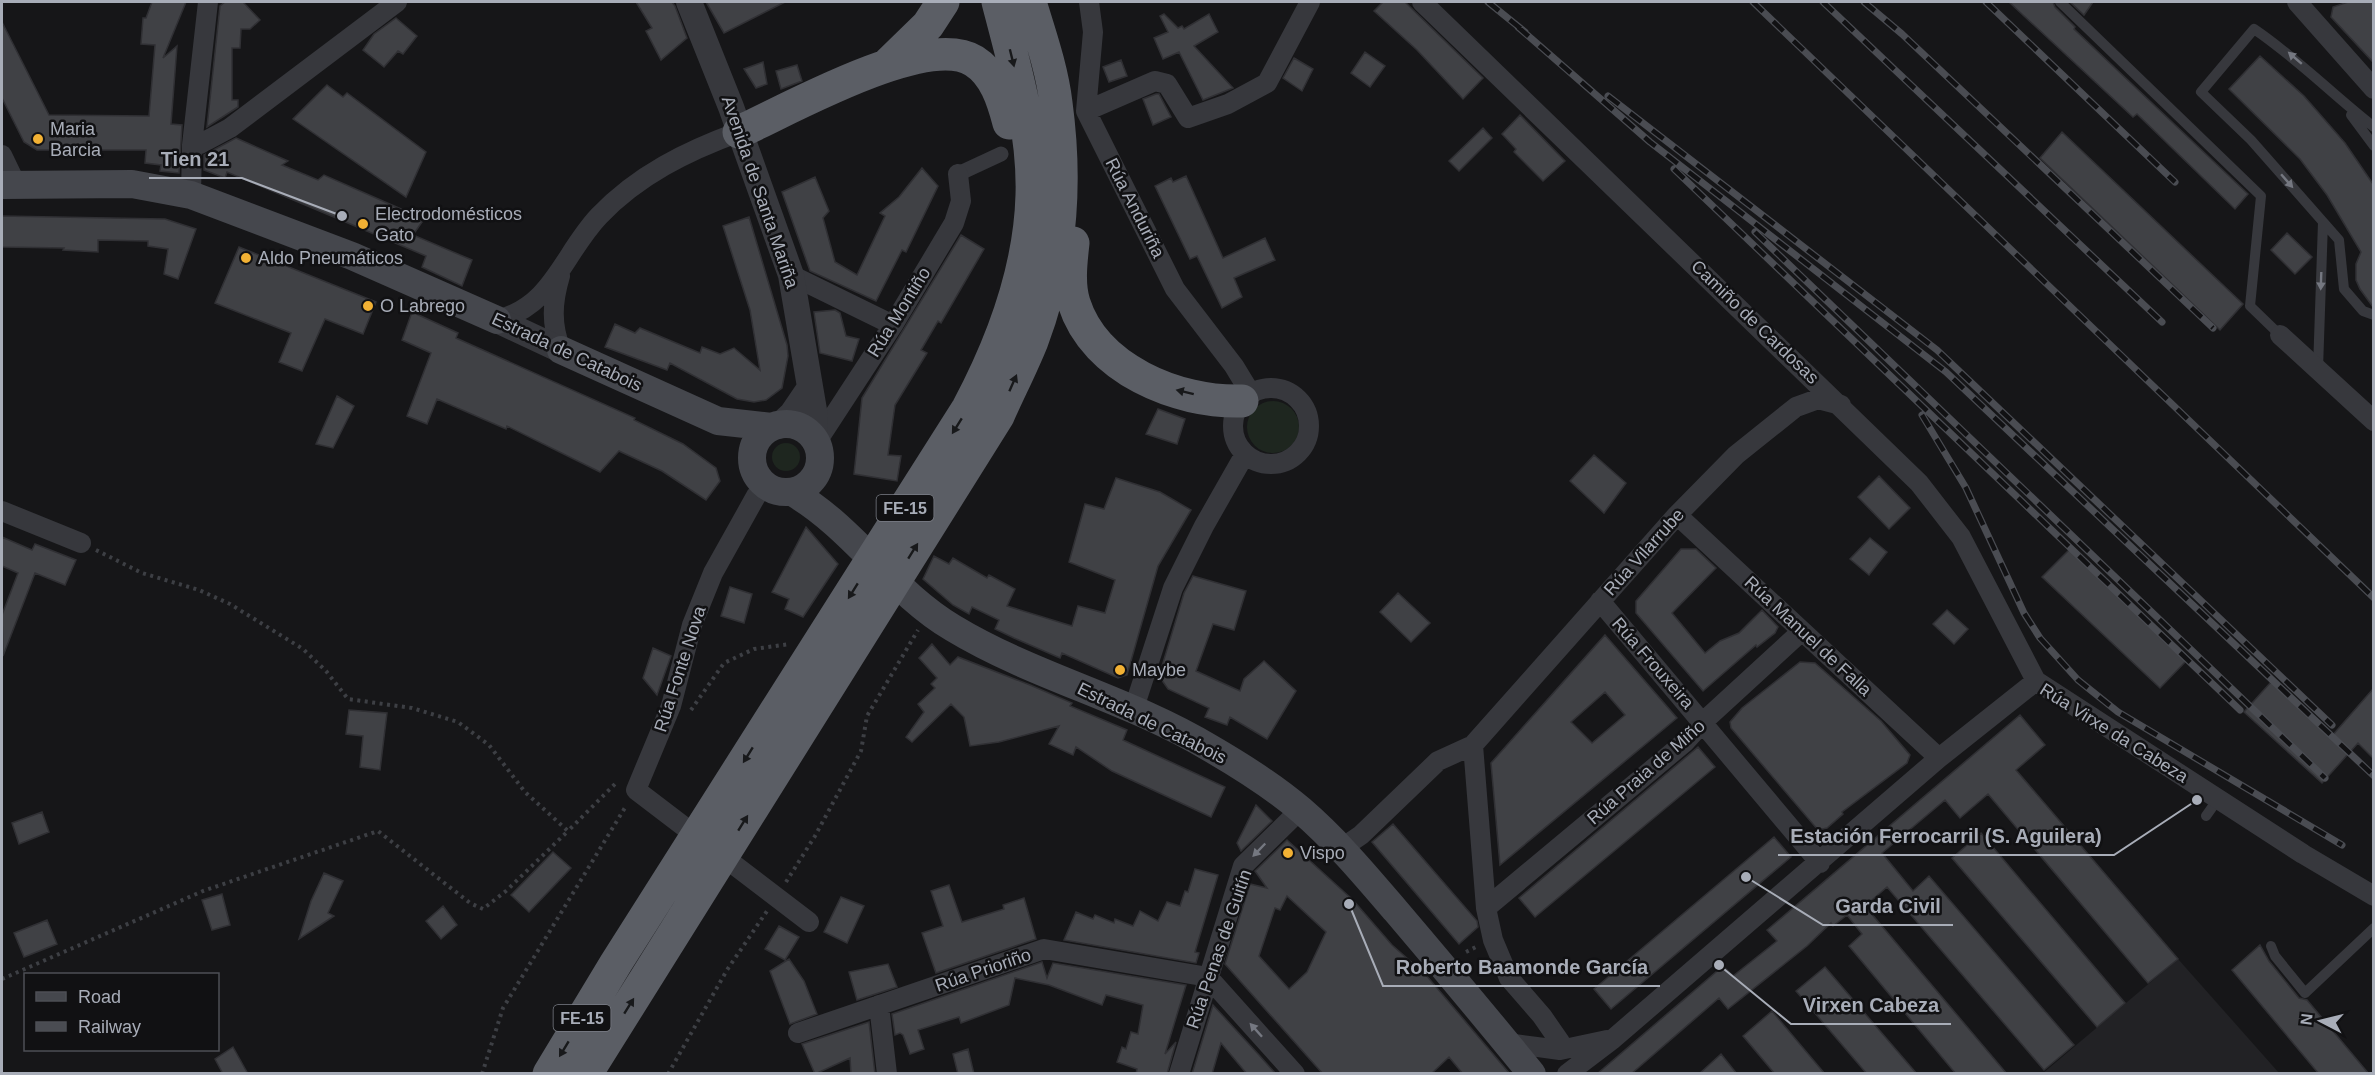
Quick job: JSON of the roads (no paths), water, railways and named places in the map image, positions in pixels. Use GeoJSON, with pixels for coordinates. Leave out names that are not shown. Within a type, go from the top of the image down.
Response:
{"type":"FeatureCollection","features":[{"type":"Feature","properties":{"kind":"highway"},"geometry":{"type":"LineString","coordinates":[[888,64],[928,25],[943,2]]}},
{"type":"Feature","properties":{"kind":"highway","name":"FE-15"},"geometry":{"type":"LineString","coordinates":[[549,1074],[622,953],[982,383],[1016,292],[1032,195],[1024,108],[998,2]]}},
{"type":"Feature","properties":{"kind":"highway","name":"FE-15"},"geometry":{"type":"LineString","coordinates":[[586,1074],[998,416],[1032,341],[1050,280],[1059,237],[1062,200],[1056,102],[1030,2]]}},
{"type":"Feature","properties":{"kind":"highway"},"geometry":{"type":"LineString","coordinates":[[1038,2],[1055,52],[1072,136],[1076,208],[1071,281],[1073,302],[1087,330],[1106,353],[1130,373],[1180,391],[1214,400],[1246,398]]}},
{"type":"Feature","properties":{"kind":"highway"},"geometry":{"type":"LineString","coordinates":[[739,132],[888,64],[926,55],[951,54],[973,60],[987,72],[1000,92],[1015,162],[1013,245],[987,347],[982,383]]}},
{"type":"Feature","properties":{"kind":"main road","name":"Estrada de Catabois"},"geometry":{"type":"LineString","coordinates":[[9,185],[132,184],[191,195],[352,256],[497,320]]}},
{"type":"Feature","properties":{"kind":"main road","name":"Estrada de Catabois"},"geometry":{"type":"LineString","coordinates":[[561,350],[718,421],[775,426]]}},
{"type":"Feature","properties":{"kind":"main road","name":"Estrada de Catabois"},"geometry":{"type":"LineString","coordinates":[[718,421],[758,474]]}},
{"type":"Feature","properties":{"kind":"main road"},"geometry":{"type":"LineString","coordinates":[[775,426],[800,427],[815,442],[820,462],[803,484],[778,492],[758,474],[753,449],[760,436],[775,426]]}},
{"type":"Feature","properties":{"kind":"main road","name":"Estrada de Catabois"},"geometry":{"type":"LineString","coordinates":[[803,484],[862,549],[919,602],[982,644],[1207,746],[1269,785],[1301,809],[1342,848],[1532,1074]]}},
{"type":"Feature","properties":{"kind":"street"},"geometry":{"type":"LineString","coordinates":[[191,195],[192,145],[208,2]]}},
{"type":"Feature","properties":{"kind":"street"},"geometry":{"type":"LineString","coordinates":[[192,145],[207,141],[230,128],[397,2]]}},
{"type":"Feature","properties":{"kind":"street","name":"Avenida de Santa Mariña"},"geometry":{"type":"LineString","coordinates":[[689,2],[791,274],[815,416],[815,442]]}},
{"type":"Feature","properties":{"kind":"street"},"geometry":{"type":"LineString","coordinates":[[1089,2],[1093,32],[1086,111],[1155,81],[1167,84],[1188,118],[1228,104],[1267,83],[1310,2]]}},
{"type":"Feature","properties":{"kind":"street","name":"Camiño de Cardosas"},"geometry":{"type":"LineString","coordinates":[[1422,2],[1841,405],[1919,483],[1961,537],[2036,681]]}},
{"type":"Feature","properties":{"kind":"street"},"geometry":{"type":"LineString","coordinates":[[2303,3],[2373,89]]}},
{"type":"Feature","properties":{"kind":"street","name":"Rúa Anduriña"},"geometry":{"type":"LineString","coordinates":[[1086,111],[1175,289],[1234,366],[1246,398]]}},
{"type":"Feature","properties":{"kind":"street"},"geometry":{"type":"LineString","coordinates":[[497,320],[515,316],[538,300],[585,232],[621,194],[678,158],[739,132]]}},
{"type":"Feature","properties":{"kind":"street"},"geometry":{"type":"LineString","coordinates":[[957,174],[1001,153]]}},
{"type":"Feature","properties":{"kind":"street"},"geometry":{"type":"LineString","coordinates":[[2,155],[9,185]]}},
{"type":"Feature","properties":{"kind":"street","name":"Rúa Montiño"},"geometry":{"type":"LineString","coordinates":[[815,442],[893,325],[954,223],[961,201],[957,174]]}},
{"type":"Feature","properties":{"kind":"street"},"geometry":{"type":"LineString","coordinates":[[561,350],[556,337],[553,310],[554,295],[562,268]]}},
{"type":"Feature","properties":{"kind":"street"},"geometry":{"type":"LineString","coordinates":[[791,274],[893,325]]}},
{"type":"Feature","properties":{"kind":"street","name":"Estrada de Catabois"},"geometry":{"type":"LineString","coordinates":[[497,320],[561,350]]}},
{"type":"Feature","properties":{"kind":"street"},"geometry":{"type":"LineString","coordinates":[[2280,334],[2373,421]]}},
{"type":"Feature","properties":{"kind":"street"},"geometry":{"type":"LineString","coordinates":[[775,426],[792,414],[809,388]]}},
{"type":"Feature","properties":{"kind":"street"},"geometry":{"type":"LineString","coordinates":[[1274,388],[1287,391],[1298,399],[1306,409],[1309,422],[1308,435],[1303,447],[1294,457],[1282,463],[1269,465],[1256,462],[1238,446],[1233,423],[1246,398],[1274,388]]}},
{"type":"Feature","properties":{"kind":"street","name":"Rúa Vilarrube"},"geometry":{"type":"LineString","coordinates":[[1342,848],[1361,835],[1438,761],[1473,745],[1677,515],[1736,455],[1796,407],[1818,399],[1841,405]]}},
{"type":"Feature","properties":{"kind":"street"},"geometry":{"type":"LineString","coordinates":[[1133,711],[1173,588],[1204,526],[1245,454]]}},
{"type":"Feature","properties":{"kind":"street","name":"Rúa Fonte Nova"},"geometry":{"type":"LineString","coordinates":[[758,474],[756,496],[713,573],[692,625],[671,706],[630,783],[809,922]]}},
{"type":"Feature","properties":{"kind":"street"},"geometry":{"type":"LineString","coordinates":[[2,511],[81,543]]}},
{"type":"Feature","properties":{"kind":"street","name":"Rúa Manuel de Falla"},"geometry":{"type":"LineString","coordinates":[[1677,515],[1939,758]]}},
{"type":"Feature","properties":{"kind":"street","name":"Rúa Frouxeira"},"geometry":{"type":"LineString","coordinates":[[1600,602],[1704,721],[1820,863]]}},
{"type":"Feature","properties":{"kind":"street","name":"Rúa Praia de Miño"},"geometry":{"type":"LineString","coordinates":[[1486,908],[1685,742],[1704,721],[1802,631]]}},
{"type":"Feature","properties":{"kind":"street","name":"Rúa Virxe da Cabeza"},"geometry":{"type":"LineString","coordinates":[[1567,1074],[1613,1039],[1820,863],[1939,758],[2036,681],[2217,799],[2373,896]]}},
{"type":"Feature","properties":{"kind":"street"},"geometry":{"type":"LineString","coordinates":[[1473,745],[1486,908],[1493,940],[1509,978],[1542,1016],[1560,1042],[1560,1050]]}},
{"type":"Feature","properties":{"kind":"street","name":"Rúa Penas de Guitín"},"geometry":{"type":"LineString","coordinates":[[1179,1074],[1243,866],[1301,809]]}},
{"type":"Feature","properties":{"kind":"street","name":"Rúa Prioriño"},"geometry":{"type":"LineString","coordinates":[[798,1033],[1044,949],[1208,977]]}},
{"type":"Feature","properties":{"kind":"street"},"geometry":{"type":"LineString","coordinates":[[1208,977],[1295,1074]]}},
{"type":"Feature","properties":{"kind":"street"},"geometry":{"type":"LineString","coordinates":[[879,1005],[887,1074]]}},
{"type":"Feature","properties":{"kind":"street"},"geometry":{"type":"LineString","coordinates":[[1507,1043],[1560,1050],[1613,1039]]}},
{"type":"Feature","properties":{"kind":"lane"},"geometry":{"type":"LineString","coordinates":[[2060,2],[2262,196],[2250,306],[2280,334]]}},
{"type":"Feature","properties":{"kind":"lane"},"geometry":{"type":"LineString","coordinates":[[2373,127],[2337,98],[2291,54],[2254,29],[2201,92],[2251,140],[2339,240],[2344,289],[2363,311],[2373,315]]}},
{"type":"Feature","properties":{"kind":"lane"},"geometry":{"type":"LineString","coordinates":[[2337,98],[2373,146]]}},
{"type":"Feature","properties":{"kind":"lane"},"geometry":{"type":"LineString","coordinates":[[2318,369],[2323,222]]}},
{"type":"Feature","properties":{"kind":"lane"},"geometry":{"type":"LineString","coordinates":[[2206,816],[2217,799]]}},
{"type":"Feature","properties":{"kind":"lane"},"geometry":{"type":"LineString","coordinates":[[2271,946],[2275,956],[2305,993],[2373,928]]}},
{"type":"Feature","properties":{"kind":"railway"},"geometry":{"type":"LineString","coordinates":[[1488,2],[1525,32]]}},
{"type":"Feature","properties":{"kind":"railway"},"geometry":{"type":"LineString","coordinates":[[1753,2],[2374,598]]}},
{"type":"Feature","properties":{"kind":"railway"},"geometry":{"type":"LineString","coordinates":[[1823,2],[2162,322]]}},
{"type":"Feature","properties":{"kind":"railway"},"geometry":{"type":"LineString","coordinates":[[1864,2],[1902,34],[2213,328]]}},
{"type":"Feature","properties":{"kind":"railway"},"geometry":{"type":"LineString","coordinates":[[1986,2],[2175,182]]}},
{"type":"Feature","properties":{"kind":"railway"},"geometry":{"type":"LineString","coordinates":[[1518,27],[1650,142],[1946,372],[2374,776]]}},
{"type":"Feature","properties":{"kind":"railway"},"geometry":{"type":"LineString","coordinates":[[1608,96],[1937,350],[2332,725]]}},
{"type":"Feature","properties":{"kind":"railway"},"geometry":{"type":"LineString","coordinates":[[1674,169],[2240,710]]}},
{"type":"Feature","properties":{"kind":"railway"},"geometry":{"type":"LineString","coordinates":[[1755,232],[2325,778]]}},
{"type":"Feature","properties":{"kind":"railway"},"geometry":{"type":"LineString","coordinates":[[1922,415],[1966,488],[2024,613],[2040,638],[2078,680],[2118,712],[2342,845]]}},
{"type":"Feature","properties":{"kind":"place","name":"Maria Barcia"},"geometry":{"type":"Point","coordinates":[38,139]}},
{"type":"Feature","properties":{"kind":"place","name":"Tien 21"},"geometry":{"type":"Point","coordinates":[342,216]}},
{"type":"Feature","properties":{"kind":"place","name":"Electrodomésticos Gato"},"geometry":{"type":"Point","coordinates":[363,224]}},
{"type":"Feature","properties":{"kind":"place","name":"Aldo Pneumáticos"},"geometry":{"type":"Point","coordinates":[246,258]}},
{"type":"Feature","properties":{"kind":"place","name":"O Labrego"},"geometry":{"type":"Point","coordinates":[368,306]}},
{"type":"Feature","properties":{"kind":"place","name":"Maybe"},"geometry":{"type":"Point","coordinates":[1120,670]}},
{"type":"Feature","properties":{"kind":"place","name":"Estación Ferrocarril (S. Aguilera)"},"geometry":{"type":"Point","coordinates":[2197,800]}},
{"type":"Feature","properties":{"kind":"place","name":"Vispo"},"geometry":{"type":"Point","coordinates":[1288,853]}},
{"type":"Feature","properties":{"kind":"place","name":"Garda Civil"},"geometry":{"type":"Point","coordinates":[1746,877]}},
{"type":"Feature","properties":{"kind":"place","name":"Roberto Baamonde García"},"geometry":{"type":"Point","coordinates":[1349,904]}},
{"type":"Feature","properties":{"kind":"place","name":"Virxen Cabeza"},"geometry":{"type":"Point","coordinates":[1719,965]}}]}
